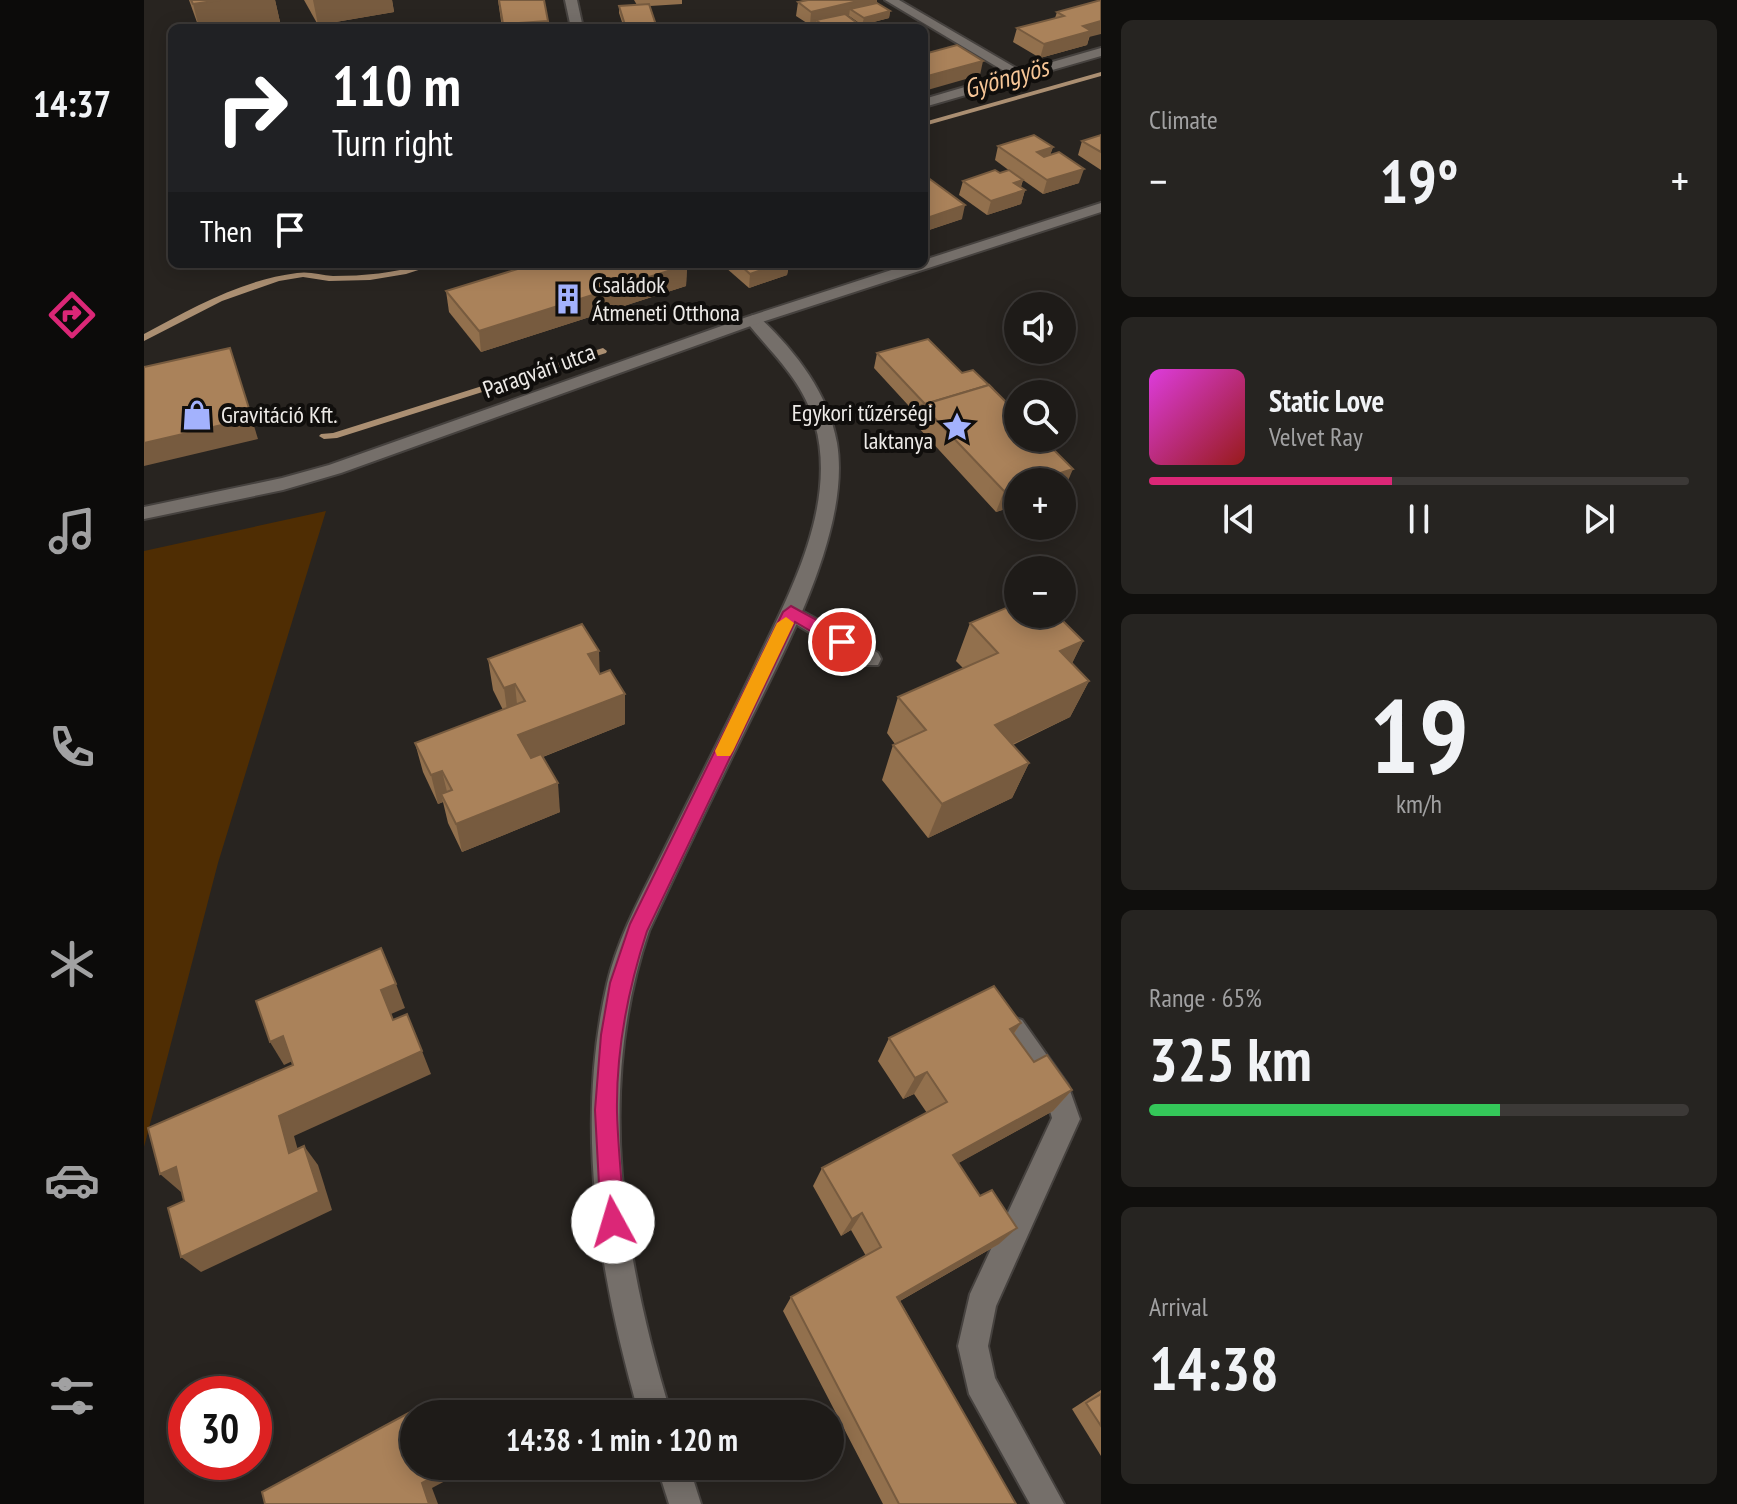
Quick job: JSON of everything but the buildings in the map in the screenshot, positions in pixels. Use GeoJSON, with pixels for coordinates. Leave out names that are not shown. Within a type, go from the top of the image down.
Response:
{"type":"FeatureCollection","features":[{"type":"Feature","properties":{"kind":"street"},"geometry":{"type":"LineString","coordinates":[[571,0],[576,24]]}},
{"type":"Feature","properties":{"kind":"street"},"geometry":{"type":"LineString","coordinates":[[891,0],[1021,76]]}},
{"type":"Feature","properties":{"kind":"street"},"geometry":{"type":"LineString","coordinates":[[928,102],[1101,52]]}},
{"type":"Feature","properties":{"kind":"street","name":"Paragvári utca"},"geometry":{"type":"LineString","coordinates":[[928,263],[1101,207]]}},
{"type":"Feature","properties":{"kind":"street","name":"Paragvári utca"},"geometry":{"type":"LineString","coordinates":[[144,513],[335,469],[753,320],[913,268]]}},
{"type":"Feature","properties":{"kind":"street"},"geometry":{"type":"LineString","coordinates":[[651,1400],[624,1298],[609,1197],[606,1110],[620,983],[637,930],[791,612],[824,513],[830,466],[824,424],[808,385],[787,352],[753,320]]}},
{"type":"Feature","properties":{"kind":"street"},"geometry":{"type":"LineString","coordinates":[[791,612],[871,659]]}},
{"type":"Feature","properties":{"kind":"street"},"geometry":{"type":"LineString","coordinates":[[1013,1029],[1059,1094],[1066,1119],[981,1305],[973,1346],[980,1383],[1048,1504]]}},
{"type":"Feature","properties":{"kind":"street"},"geometry":{"type":"LineString","coordinates":[[677,1480],[685,1504]]}},
{"type":"Feature","properties":{"kind":"shaded area"},"geometry":{"type":"Polygon","coordinates":[[[326,511],[218,863],[144,1147],[144,551],[326,511]]]}},
{"type":"Feature","properties":{"kind":"waterway","name":"Gyöngyös"},"geometry":{"type":"LineString","coordinates":[[928,123],[1101,74]]}},
{"type":"Feature","properties":{"kind":"waterway","name":"Gyöngyös"},"geometry":{"type":"LineString","coordinates":[[144,338],[218,299],[258,284],[303,275],[370,277],[417,268]]}},
{"type":"Feature","properties":{"kind":"waterway"},"geometry":{"type":"LineString","coordinates":[[324,436],[334,436],[603,351]]}},
{"type":"Feature","properties":{"kind":"slow traffic"},"geometry":{"type":"LineString","coordinates":[[724,751],[786,623]]}},
{"type":"Feature","properties":{"kind":"place","name":"Családok Átmeneti Otthona"},"geometry":{"type":"Point","coordinates":[568,299]}},
{"type":"Feature","properties":{"kind":"place","name":"Gravitáció Kft."},"geometry":{"type":"Point","coordinates":[197,415]}},
{"type":"Feature","properties":{"kind":"place","name":"Egykori tűzérségi laktanya"},"geometry":{"type":"Point","coordinates":[957,427]}},
{"type":"Feature","properties":{"kind":"route"},"geometry":{"type":"LineString","coordinates":[[613,1222],[609,1197],[606,1110],[612,1035],[620,983],[637,930],[791,612],[842,642]]}}]}
